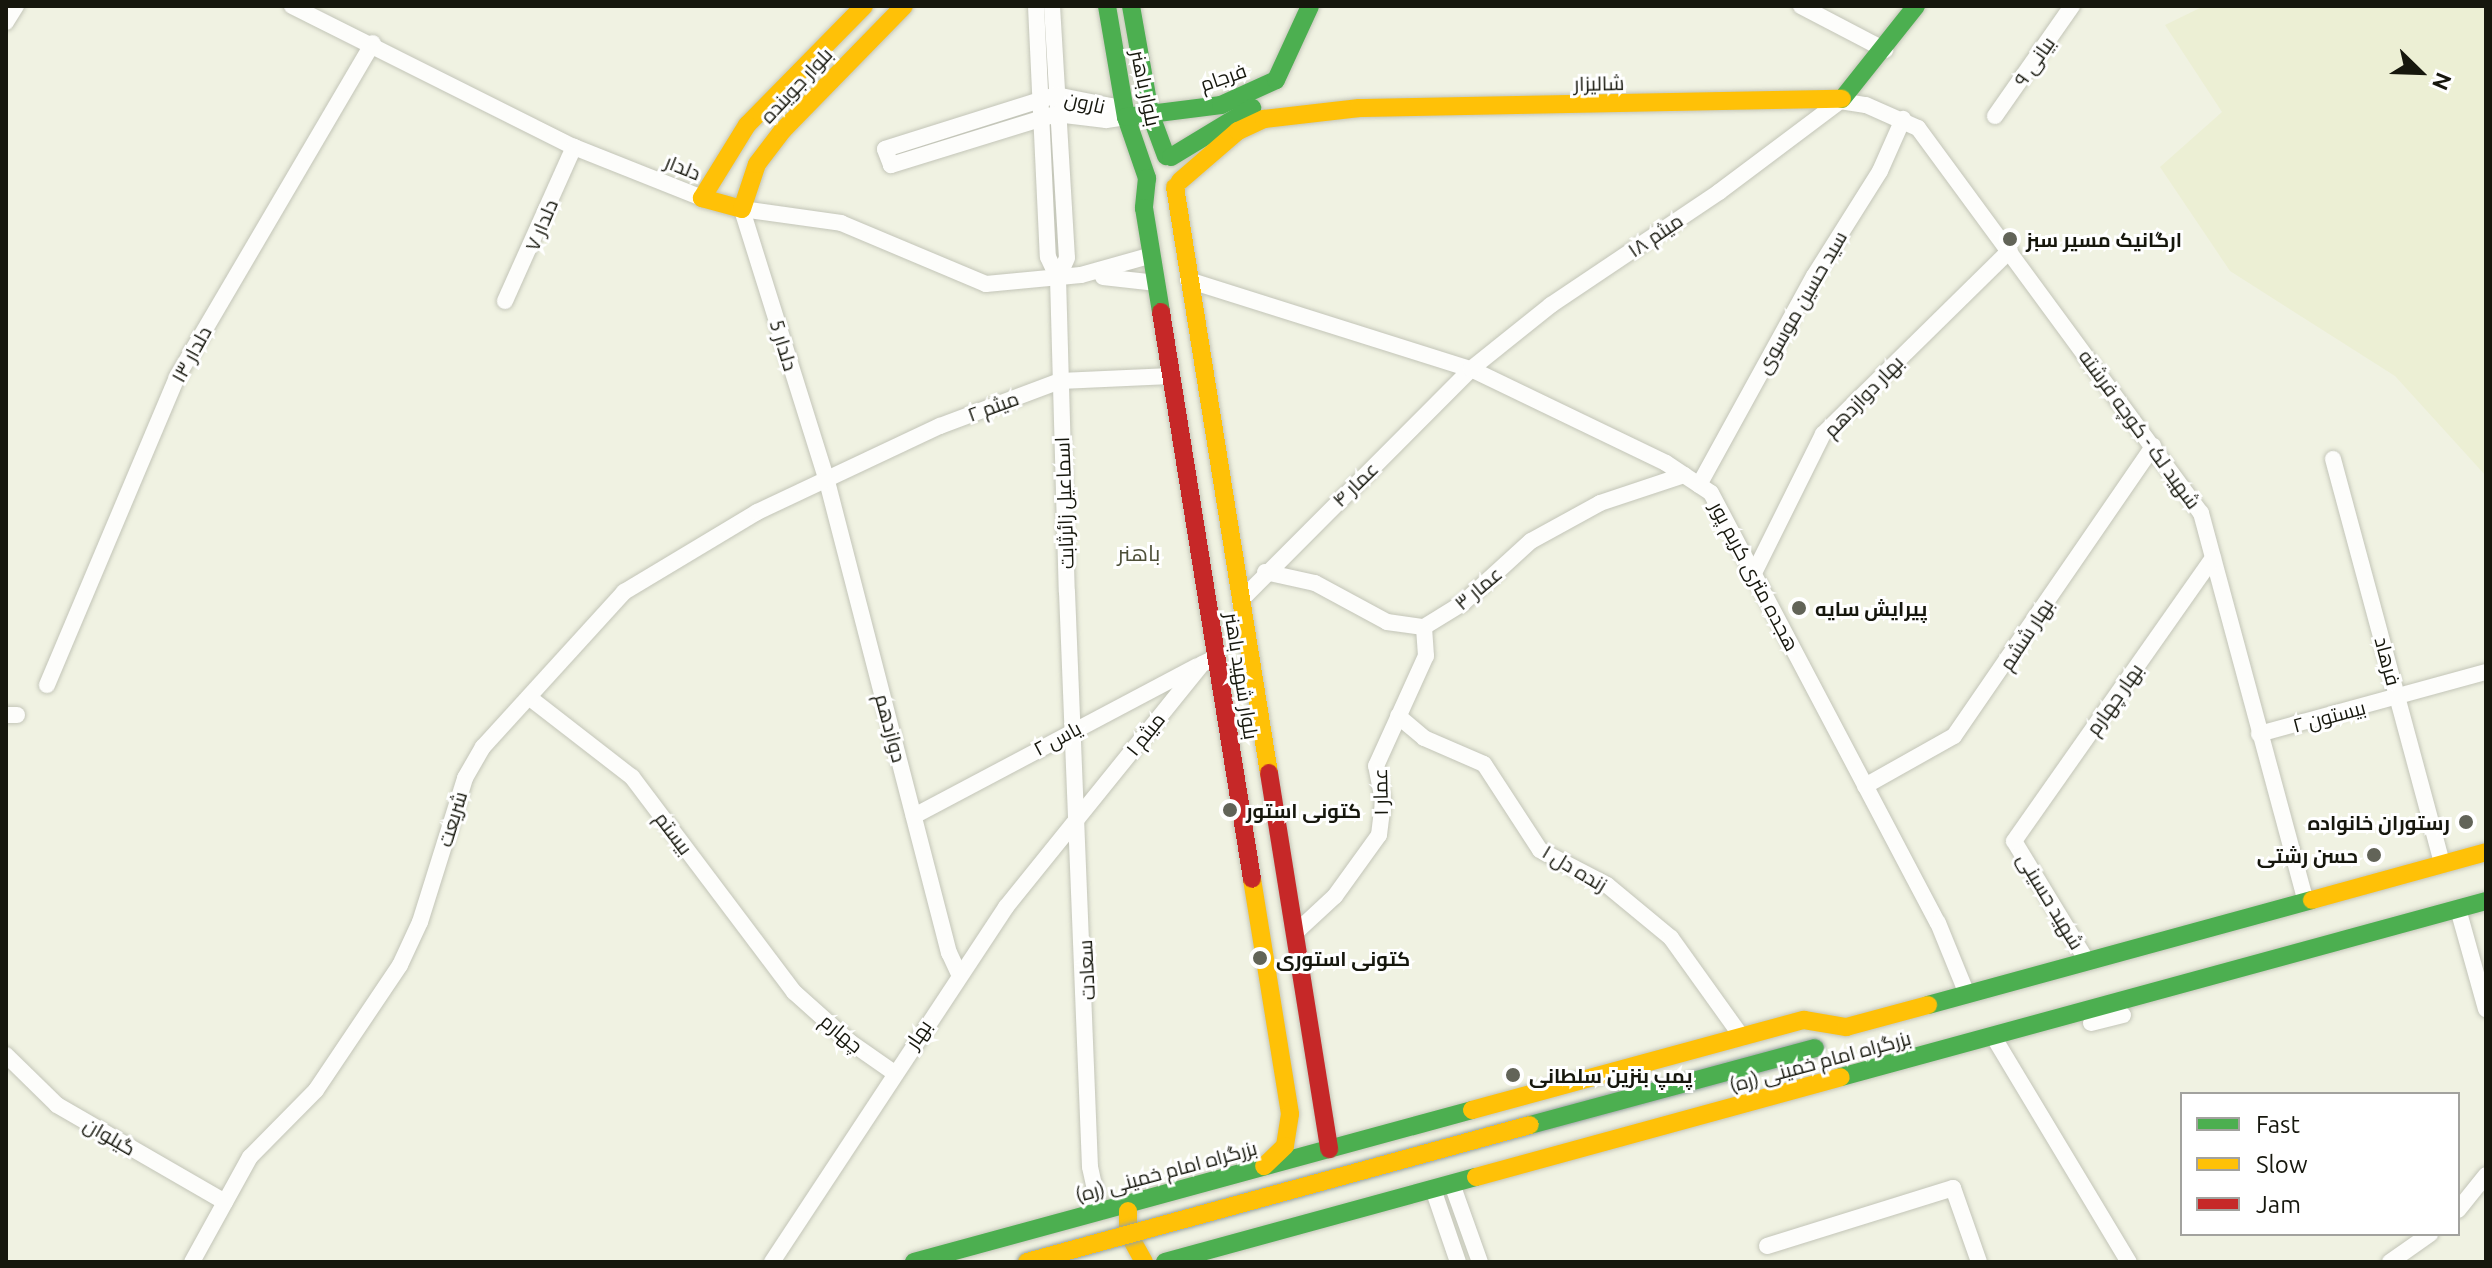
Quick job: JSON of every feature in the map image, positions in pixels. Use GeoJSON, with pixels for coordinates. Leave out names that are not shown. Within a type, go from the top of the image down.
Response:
{"type":"FeatureCollection","features":[{"type":"Feature","properties":{"kind":"main road","name":"بلوار جوینده"},"geometry":{"type":"LineString","coordinates":[[702,198],[747,125],[864,6]]}},
{"type":"Feature","properties":{"kind":"main road","name":"بلوار جوینده"},"geometry":{"type":"LineString","coordinates":[[742,209],[757,164],[783,130],[904,6]]}},
{"type":"Feature","properties":{"kind":"main road","name":"بلوار باهنر"},"geometry":{"type":"LineString","coordinates":[[1107,6],[1126,117],[1147,178]]}},
{"type":"Feature","properties":{"kind":"main road","name":"بلوار باهنر"},"geometry":{"type":"LineString","coordinates":[[1131,6],[1150,113],[1168,156]]}},
{"type":"Feature","properties":{"kind":"main road","name":"فرجام"},"geometry":{"type":"LineString","coordinates":[[1126,117],[1221,105],[1276,80],[1310,6]]}},
{"type":"Feature","properties":{"kind":"main road"},"geometry":{"type":"LineString","coordinates":[[1840,101],[1885,50],[1916,6]]}},
{"type":"Feature","properties":{"kind":"main road"},"geometry":{"type":"LineString","coordinates":[[1276,80],[1277,110]]}},
{"type":"Feature","properties":{"kind":"main road","name":"شالیزار"},"geometry":{"type":"LineString","coordinates":[[1168,156],[1222,123],[1277,110],[1840,101]]}},
{"type":"Feature","properties":{"kind":"main road","name":"شالیزار"},"geometry":{"type":"LineString","coordinates":[[1177,184],[1238,131],[1277,110]]}},
{"type":"Feature","properties":{"kind":"main road"},"geometry":{"type":"LineString","coordinates":[[1168,156],[1181,171],[1177,184],[1159,190],[1147,178],[1150,162],[1168,156]]}},
{"type":"Feature","properties":{"kind":"main road","name":"بلوار شهید باهنر"},"geometry":{"type":"LineString","coordinates":[[1147,178],[1144,208],[1171,376],[1210,660],[1247,844],[1291,1122],[1282,1150],[1260,1168]]}},
{"type":"Feature","properties":{"kind":"main road","name":"بلوار شهید باهنر"},"geometry":{"type":"LineString","coordinates":[[1177,184],[1188,280],[1329,1149],[1331,1191]]}},
{"type":"Feature","properties":{"kind":"main road","name":"دلدار"},"geometry":{"type":"LineString","coordinates":[[702,198],[742,209]]}},
{"type":"Feature","properties":{"kind":"main road"},"geometry":{"type":"LineString","coordinates":[[1247,844],[1279,839]]}},
{"type":"Feature","properties":{"kind":"main road","name":"بزرگراه امام خمینی (ره)"},"geometry":{"type":"LineString","coordinates":[[914,1262],[1806,1020],[1846,1027],[2486,852]]}},
{"type":"Feature","properties":{"kind":"main road","name":"بزرگراه امام خمینی (ره)"},"geometry":{"type":"LineString","coordinates":[[1165,1262],[1442,1186],[1998,1042],[2486,901]]}},
{"type":"Feature","properties":{"kind":"main road"},"geometry":{"type":"LineString","coordinates":[[1262,937],[1294,934]]}},
{"type":"Feature","properties":{"kind":"main road","name":"بزرگراه امام خمینی (ره)"},"geometry":{"type":"LineString","coordinates":[[1027,1262],[1815,1048],[1834,1042],[1846,1027]]}},
{"type":"Feature","properties":{"kind":"main road"},"geometry":{"type":"LineString","coordinates":[[1354,1142],[1353,1177],[1375,1205]]}},
{"type":"Feature","properties":{"kind":"main road"},"geometry":{"type":"LineString","coordinates":[[1301,1225],[1319,1213],[1331,1191],[1322,1170],[1305,1156]]}},
{"type":"Feature","properties":{"kind":"main road"},"geometry":{"type":"LineString","coordinates":[[1131,1203],[1128,1233],[1144,1262]]}},
{"type":"Feature","properties":{"kind":"street"},"geometry":{"type":"LineString","coordinates":[[6,22],[16,6]]}},
{"type":"Feature","properties":{"kind":"street","name":"دلدار"},"geometry":{"type":"LineString","coordinates":[[292,6],[373,43],[574,147],[702,198]]}},
{"type":"Feature","properties":{"kind":"street"},"geometry":{"type":"LineString","coordinates":[[1036,6],[1047,97]]}},
{"type":"Feature","properties":{"kind":"street"},"geometry":{"type":"LineString","coordinates":[[1047,97],[1052,6]]}},
{"type":"Feature","properties":{"kind":"street"},"geometry":{"type":"LineString","coordinates":[[1801,6],[1885,50]]}},
{"type":"Feature","properties":{"kind":"street","name":"بیانی ۹"},"geometry":{"type":"LineString","coordinates":[[1995,116],[2072,6]]}},
{"type":"Feature","properties":{"kind":"street","name":"دلدار ۱۳"},"geometry":{"type":"LineString","coordinates":[[47,685],[177,377],[373,43]]}},
{"type":"Feature","properties":{"kind":"street","name":"اسماعیل زائرثابت"},"geometry":{"type":"LineString","coordinates":[[1047,97],[1067,258],[1058,278],[1075,728]]}},
{"type":"Feature","properties":{"kind":"street","name":"نارون"},"geometry":{"type":"LineString","coordinates":[[1047,97],[1111,106],[1126,117],[1106,120],[1048,116],[891,165],[885,149],[1047,97]]}},
{"type":"Feature","properties":{"kind":"street","name":"شهید لک - کوچه فرشته"},"geometry":{"type":"LineString","coordinates":[[1840,101],[1903,119],[1941,157],[2201,513],[2306,901]]}},
{"type":"Feature","properties":{"kind":"street","name":"میثم ۱۸"},"geometry":{"type":"LineString","coordinates":[[1471,369],[1551,305],[1719,192],[1840,101]]}},
{"type":"Feature","properties":{"kind":"street","name":"سید حسین موسوی"},"geometry":{"type":"LineString","coordinates":[[1699,485],[1801,299],[1880,171],[1903,119]]}},
{"type":"Feature","properties":{"kind":"street","name":"دلدار ۷"},"geometry":{"type":"LineString","coordinates":[[505,301],[574,147]]}},
{"type":"Feature","properties":{"kind":"street","name":"دلدار"},"geometry":{"type":"LineString","coordinates":[[742,209],[841,223],[986,284],[1081,275]]}},
{"type":"Feature","properties":{"kind":"street","name":"دلدار 5"},"geometry":{"type":"LineString","coordinates":[[742,209],[827,481]]}},
{"type":"Feature","properties":{"kind":"street","name":"بهار دوازدهم"},"geometry":{"type":"LineString","coordinates":[[1755,571],[1823,434],[2010,250]]}},
{"type":"Feature","properties":{"kind":"street"},"geometry":{"type":"LineString","coordinates":[[1081,275],[1152,255]]}},
{"type":"Feature","properties":{"kind":"street"},"geometry":{"type":"LineString","coordinates":[[1081,275],[1157,283]]}},
{"type":"Feature","properties":{"kind":"street","name":"هجده متری کریم پور"},"geometry":{"type":"LineString","coordinates":[[1188,280],[1471,369],[1699,485],[1728,519],[1938,923],[1967,994]]}},
{"type":"Feature","properties":{"kind":"street","name":"عمار ۴"},"geometry":{"type":"LineString","coordinates":[[1240,601],[1265,572],[1471,369]]}},
{"type":"Feature","properties":{"kind":"street","name":"میثم ۲"},"geometry":{"type":"LineString","coordinates":[[827,481],[940,426],[1060,381],[1171,376]]}},
{"type":"Feature","properties":{"kind":"street","name":"بهار ششم"},"geometry":{"type":"LineString","coordinates":[[1865,786],[1954,736],[2153,446]]}},
{"type":"Feature","properties":{"kind":"street","name":"فرهاد"},"geometry":{"type":"LineString","coordinates":[[2333,459],[2442,864]]}},
{"type":"Feature","properties":{"kind":"street","name":"عمار ۳"},"geometry":{"type":"LineString","coordinates":[[1424,627],[1463,603],[1531,541],[1600,503],[1684,475]]}},
{"type":"Feature","properties":{"kind":"street","name":"شریعت"},"geometry":{"type":"LineString","coordinates":[[192,1262],[250,1157],[316,1090],[352,1041],[400,965],[465,778],[483,747],[624,592],[757,512],[827,481]]}},
{"type":"Feature","properties":{"kind":"street","name":"دوازدهم"},"geometry":{"type":"LineString","coordinates":[[827,481],[949,953],[959,974]]}},
{"type":"Feature","properties":{"kind":"street","name":"بهار چهارم"},"geometry":{"type":"LineString","coordinates":[[2014,841],[2213,558]]}},
{"type":"Feature","properties":{"kind":"street"},"geometry":{"type":"LineString","coordinates":[[1265,572],[1315,583],[1387,622],[1424,627]]}},
{"type":"Feature","properties":{"kind":"street","name":"عمار ۱"},"geometry":{"type":"LineString","coordinates":[[1294,934],[1335,896],[1379,835],[1383,801],[1376,766],[1426,656],[1424,627]]}},
{"type":"Feature","properties":{"kind":"street","name":"یاس ۲"},"geometry":{"type":"LineString","coordinates":[[914,816],[1075,728],[1210,660]]}},
{"type":"Feature","properties":{"kind":"street","name":"میثم ۱"},"geometry":{"type":"LineString","coordinates":[[1079,817],[1210,660]]}},
{"type":"Feature","properties":{"kind":"street","name":"بیستون ۲"},"geometry":{"type":"LineString","coordinates":[[2259,734],[2486,672]]}},
{"type":"Feature","properties":{"kind":"street","name":"بیستم"},"geometry":{"type":"LineString","coordinates":[[530,698],[632,777],[794,992]]}},
{"type":"Feature","properties":{"kind":"street","name":"زنده دل ۱"},"geometry":{"type":"LineString","coordinates":[[1398,716],[1424,738],[1484,764],[1540,850],[1607,885],[1671,938],[1742,1037]]}},
{"type":"Feature","properties":{"kind":"street","name":"سعادت"},"geometry":{"type":"LineString","coordinates":[[1075,728],[1090,1167],[1100,1212]]}},
{"type":"Feature","properties":{"kind":"street","name":"بهار"},"geometry":{"type":"LineString","coordinates":[[772,1262],[959,974],[1079,817]]}},
{"type":"Feature","properties":{"kind":"street","name":"شهید حسینی"},"geometry":{"type":"LineString","coordinates":[[2014,841],[2087,961]]}},
{"type":"Feature","properties":{"kind":"street"},"geometry":{"type":"LineString","coordinates":[[2458,909],[2486,1009]]}},
{"type":"Feature","properties":{"kind":"street","name":"چهارم"},"geometry":{"type":"LineString","coordinates":[[794,992],[850,1042],[893,1072]]}},
{"type":"Feature","properties":{"kind":"street"},"geometry":{"type":"LineString","coordinates":[[2123,1015],[1998,1042],[2129,1262]]}},
{"type":"Feature","properties":{"kind":"street","name":"گیلوان"},"geometry":{"type":"LineString","coordinates":[[6,1055],[57,1105],[225,1202]]}},
{"type":"Feature","properties":{"kind":"street"},"geometry":{"type":"LineString","coordinates":[[2460,1208],[2486,1175]]}},
{"type":"Feature","properties":{"kind":"street"},"geometry":{"type":"LineString","coordinates":[[1442,1186],[1458,1262]]}},
{"type":"Feature","properties":{"kind":"street"},"geometry":{"type":"LineString","coordinates":[[1442,1186],[1480,1262]]}},
{"type":"Feature","properties":{"kind":"street"},"geometry":{"type":"LineString","coordinates":[[1767,1246],[1953,1188],[1979,1262]]}},
{"type":"Feature","properties":{"kind":"street"},"geometry":{"type":"LineString","coordinates":[[2392,1262],[2427,1236]]}},
{"type":"Feature","properties":{"kind":"shaded area"},"geometry":{"type":"Polygon","coordinates":[[[2204,6],[2486,6],[2486,476],[2395,376],[2230,271],[2160,167],[2222,112],[2165,25],[2204,6]]]}},
{"type":"Feature","properties":{"kind":"traffic: fast"},"geometry":{"type":"LineString","coordinates":[[1107,6],[1126,117],[1147,178],[1144,208],[1161,312]]}},
{"type":"Feature","properties":{"kind":"traffic: fast"},"geometry":{"type":"LineString","coordinates":[[1131,6],[1150,113],[1166,156]]}},
{"type":"Feature","properties":{"kind":"traffic: fast"},"geometry":{"type":"LineString","coordinates":[[1126,117],[1221,105],[1276,80],[1310,6]]}},
{"type":"Feature","properties":{"kind":"traffic: fast"},"geometry":{"type":"LineString","coordinates":[[1842,99],[1916,6]]}},
{"type":"Feature","properties":{"kind":"traffic: fast"},"geometry":{"type":"LineString","coordinates":[[1171,157],[1252,108]]}},
{"type":"Feature","properties":{"kind":"traffic: fast"},"geometry":{"type":"LineString","coordinates":[[1928,1005],[2312,900]]}},
{"type":"Feature","properties":{"kind":"traffic: fast"},"geometry":{"type":"LineString","coordinates":[[1841,1077],[2486,901]]}},
{"type":"Feature","properties":{"kind":"traffic: fast"},"geometry":{"type":"LineString","coordinates":[[1530,1125],[1815,1048]]}},
{"type":"Feature","properties":{"kind":"traffic: fast"},"geometry":{"type":"LineString","coordinates":[[914,1262],[1472,1110]]}},
{"type":"Feature","properties":{"kind":"traffic: fast"},"geometry":{"type":"LineString","coordinates":[[1165,1262],[1476,1177]]}},
{"type":"Feature","properties":{"kind":"traffic: slow"},"geometry":{"type":"LineString","coordinates":[[864,6],[747,125],[702,198],[742,209],[757,164],[783,130],[904,6]]}},
{"type":"Feature","properties":{"kind":"traffic: slow"},"geometry":{"type":"LineString","coordinates":[[1180,181],[1238,131],[1264,119],[1359,108],[1842,99]]}},
{"type":"Feature","properties":{"kind":"traffic: slow"},"geometry":{"type":"LineString","coordinates":[[1175,187],[1269,773]]}},
{"type":"Feature","properties":{"kind":"traffic: slow"},"geometry":{"type":"LineString","coordinates":[[2312,900],[2486,852]]}},
{"type":"Feature","properties":{"kind":"traffic: slow"},"geometry":{"type":"LineString","coordinates":[[1252,879],[1290,1114],[1285,1146],[1264,1166]]}},
{"type":"Feature","properties":{"kind":"traffic: slow"},"geometry":{"type":"LineString","coordinates":[[1472,1110],[1804,1020],[1846,1027],[1928,1005]]}},
{"type":"Feature","properties":{"kind":"traffic: slow"},"geometry":{"type":"LineString","coordinates":[[1476,1177],[1841,1077]]}},
{"type":"Feature","properties":{"kind":"traffic: slow"},"geometry":{"type":"LineString","coordinates":[[1027,1262],[1530,1125]]}},
{"type":"Feature","properties":{"kind":"traffic: slow"},"geometry":{"type":"LineString","coordinates":[[1128,1211],[1128,1233],[1144,1262]]}},
{"type":"Feature","properties":{"kind":"traffic: jam"},"geometry":{"type":"LineString","coordinates":[[1161,312],[1252,879]]}},
{"type":"Feature","properties":{"kind":"traffic: jam"},"geometry":{"type":"LineString","coordinates":[[1269,773],[1329,1149]]}},
{"type":"Feature","properties":{"kind":"place","name":"ارگانیک مسیر سبز"},"geometry":{"type":"Point","coordinates":[2010,239]}},
{"type":"Feature","properties":{"kind":"place","name":"پیرایش سایه"},"geometry":{"type":"Point","coordinates":[1799,608]}},
{"type":"Feature","properties":{"kind":"place","name":"کتونی استور"},"geometry":{"type":"Point","coordinates":[1230,810]}},
{"type":"Feature","properties":{"kind":"place","name":"رستوران خانواده"},"geometry":{"type":"Point","coordinates":[2466,822]}},
{"type":"Feature","properties":{"kind":"place","name":"حسن رشتی"},"geometry":{"type":"Point","coordinates":[2374,855]}},
{"type":"Feature","properties":{"kind":"place","name":"کتونی استوری"},"geometry":{"type":"Point","coordinates":[1260,958]}},
{"type":"Feature","properties":{"kind":"place","name":"پمپ بنزین سلطانی"},"geometry":{"type":"Point","coordinates":[1513,1075]}},
{"type":"Feature","properties":{"kind":"district","name":"باهنر"},"geometry":{"type":"Point","coordinates":[1139,553]}}]}
